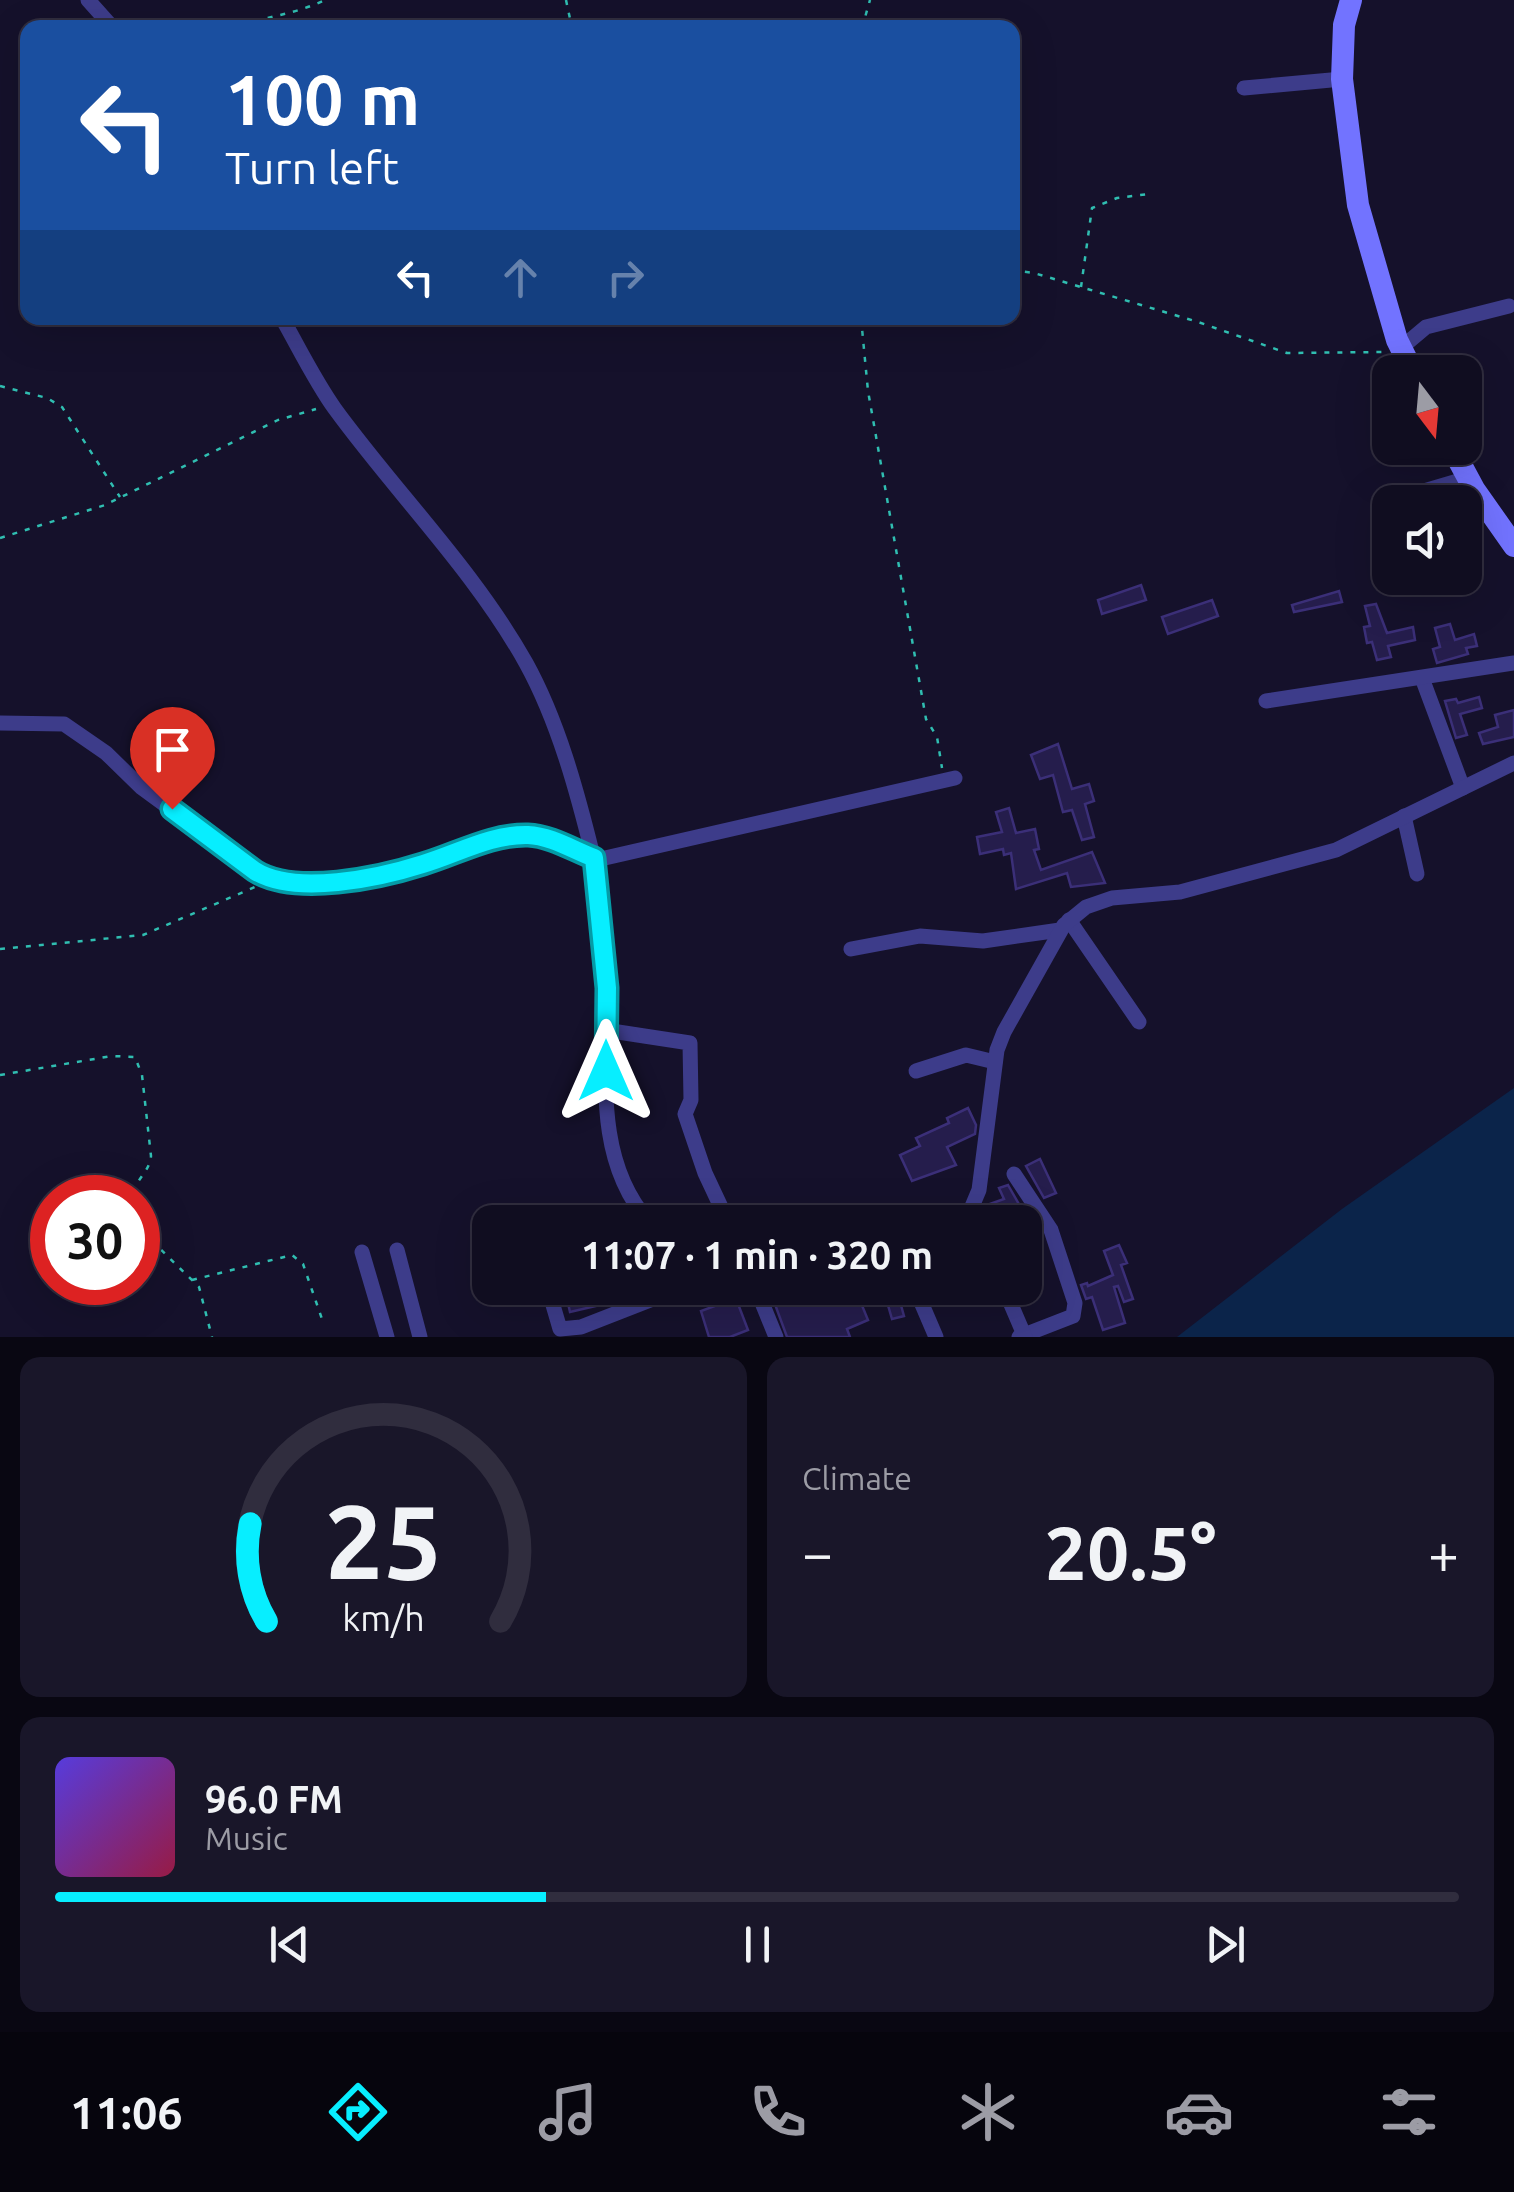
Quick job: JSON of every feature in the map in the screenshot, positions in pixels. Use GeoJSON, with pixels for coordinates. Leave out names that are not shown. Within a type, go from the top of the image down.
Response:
{"type":"FeatureCollection","features":[{"type":"Feature","properties":{"kind":"street"},"geometry":{"type":"LineString","coordinates":[[88,0],[106,20]]}},
{"type":"Feature","properties":{"kind":"street"},"geometry":{"type":"LineString","coordinates":[[1350,0],[1344,25],[1342,79],[1358,204],[1404,355]]}},
{"type":"Feature","properties":{"kind":"street"},"geometry":{"type":"LineString","coordinates":[[1244,88],[1342,79]]}},
{"type":"Feature","properties":{"kind":"street"},"geometry":{"type":"LineString","coordinates":[[1401,348],[1426,327],[1509,306]]}},
{"type":"Feature","properties":{"kind":"street"},"geometry":{"type":"LineString","coordinates":[[286,325],[332,406],[480,592],[526,663],[560,740],[594,858],[607,988],[607,1098],[613,1157],[636,1205]]}},
{"type":"Feature","properties":{"kind":"street"},"geometry":{"type":"LineString","coordinates":[[1461,465],[1514,546]]}},
{"type":"Feature","properties":{"kind":"street"},"geometry":{"type":"LineString","coordinates":[[1444,485],[1468,478]]}},
{"type":"Feature","properties":{"kind":"street"},"geometry":{"type":"LineString","coordinates":[[1266,701],[1514,663]]}},
{"type":"Feature","properties":{"kind":"street"},"geometry":{"type":"LineString","coordinates":[[1422,678],[1463,788]]}},
{"type":"Feature","properties":{"kind":"street"},"geometry":{"type":"LineString","coordinates":[[0,723],[64,724],[75,730],[106,752],[142,788],[270,880],[326,883],[420,866],[474,846],[528,835],[546,838],[594,858],[688,840],[949,778]]}},
{"type":"Feature","properties":{"kind":"street"},"geometry":{"type":"LineString","coordinates":[[972,1205],[979,1190],[995,1062],[1004,1032],[1064,925],[1086,907],[1112,898],[1180,892],[1336,850],[1514,763]]}},
{"type":"Feature","properties":{"kind":"street"},"geometry":{"type":"LineString","coordinates":[[1404,816],[1417,874]]}},
{"type":"Feature","properties":{"kind":"street"},"geometry":{"type":"LineString","coordinates":[[851,949],[920,936],[983,941],[1064,925]]}},
{"type":"Feature","properties":{"kind":"street"},"geometry":{"type":"LineString","coordinates":[[1064,925],[1140,1022]]}},
{"type":"Feature","properties":{"kind":"street"},"geometry":{"type":"LineString","coordinates":[[605,1030],[690,1042],[691,1100],[686,1114],[720,1205]]}},
{"type":"Feature","properties":{"kind":"street"},"geometry":{"type":"LineString","coordinates":[[916,1071],[966,1055],[995,1062]]}},
{"type":"Feature","properties":{"kind":"street"},"geometry":{"type":"LineString","coordinates":[[1011,1305],[1023,1336],[1073,1316],[1075,1303],[1051,1230],[1014,1174]]}},
{"type":"Feature","properties":{"kind":"street"},"geometry":{"type":"LineString","coordinates":[[397,1250],[420,1337]]}},
{"type":"Feature","properties":{"kind":"street"},"geometry":{"type":"LineString","coordinates":[[362,1252],[387,1337]]}},
{"type":"Feature","properties":{"kind":"street"},"geometry":{"type":"LineString","coordinates":[[553,1305],[560,1329],[582,1328],[639,1305]]}},
{"type":"Feature","properties":{"kind":"street"},"geometry":{"type":"LineString","coordinates":[[763,1305],[776,1337]]}},
{"type":"Feature","properties":{"kind":"street"},"geometry":{"type":"LineString","coordinates":[[922,1305],[936,1337]]}},
{"type":"Feature","properties":{"kind":"path"},"geometry":{"type":"LineString","coordinates":[[253,20],[290,16],[325,0]]}},
{"type":"Feature","properties":{"kind":"path"},"geometry":{"type":"LineString","coordinates":[[1081,287],[1092,208],[1117,198],[1149,194]]}},
{"type":"Feature","properties":{"kind":"path"},"geometry":{"type":"LineString","coordinates":[[1020,272],[1198,322],[1287,353],[1386,352],[1401,348]]}},
{"type":"Feature","properties":{"kind":"path"},"geometry":{"type":"LineString","coordinates":[[862,325],[868,391],[926,719],[940,746],[949,778]]}},
{"type":"Feature","properties":{"kind":"path"},"geometry":{"type":"LineString","coordinates":[[0,386],[47,398],[62,407],[120,498]]}},
{"type":"Feature","properties":{"kind":"path"},"geometry":{"type":"LineString","coordinates":[[0,538],[120,498],[278,420],[332,406]]}},
{"type":"Feature","properties":{"kind":"path"},"geometry":{"type":"LineString","coordinates":[[0,949],[143,935],[270,880]]}},
{"type":"Feature","properties":{"kind":"path"},"geometry":{"type":"LineString","coordinates":[[0,1075],[112,1056],[135,1057],[142,1075],[151,1156],[150,1166],[142,1175]]}},
{"type":"Feature","properties":{"kind":"path"},"geometry":{"type":"LineString","coordinates":[[160,1249],[199,1287],[212,1337]]}},
{"type":"Feature","properties":{"kind":"path"},"geometry":{"type":"LineString","coordinates":[[192,1280],[292,1256],[303,1264],[322,1319]]}},
{"type":"Feature","properties":{"kind":"water"},"geometry":{"type":"Polygon","coordinates":[[[1514,1088],[1514,1337],[1177,1337],[1342,1209],[1514,1088]]]}},
{"type":"Feature","properties":{"kind":"building"},"geometry":{"type":"Polygon","coordinates":[[[1141,585],[1146,600],[1102,614],[1098,600],[1141,585]]]}},
{"type":"Feature","properties":{"kind":"building"},"geometry":{"type":"Polygon","coordinates":[[[1339,591],[1342,602],[1294,612],[1292,605],[1339,591]]]}},
{"type":"Feature","properties":{"kind":"building"},"geometry":{"type":"Polygon","coordinates":[[[1212,600],[1218,616],[1168,634],[1162,617],[1212,600]]]}},
{"type":"Feature","properties":{"kind":"building"},"geometry":{"type":"Polygon","coordinates":[[[1376,604],[1387,633],[1413,627],[1415,640],[1388,646],[1391,657],[1377,660],[1372,642],[1367,643],[1364,627],[1370,626],[1365,606],[1376,604]]]}},
{"type":"Feature","properties":{"kind":"building"},"geometry":{"type":"Polygon","coordinates":[[[1450,624],[1455,640],[1474,634],[1477,646],[1466,648],[1468,654],[1437,663],[1433,649],[1440,647],[1435,628],[1450,624]]]}},
{"type":"Feature","properties":{"kind":"building"},"geometry":{"type":"Polygon","coordinates":[[[1479,697],[1482,708],[1460,714],[1467,735],[1456,738],[1445,701],[1456,699],[1458,703],[1479,697]]]}},
{"type":"Feature","properties":{"kind":"building"},"geometry":{"type":"Polygon","coordinates":[[[1514,710],[1514,737],[1483,744],[1479,733],[1498,727],[1495,715],[1514,710]]]}},
{"type":"Feature","properties":{"kind":"building"},"geometry":{"type":"Polygon","coordinates":[[[1058,744],[1072,789],[1089,784],[1094,801],[1085,804],[1094,837],[1082,840],[1072,810],[1063,812],[1053,775],[1040,779],[1031,755],[1058,744]]]}},
{"type":"Feature","properties":{"kind":"building"},"geometry":{"type":"Polygon","coordinates":[[[1009,808],[1016,833],[1035,829],[1039,849],[1034,850],[1041,870],[1092,852],[1105,883],[1071,887],[1067,873],[1016,889],[1011,853],[1004,855],[1003,849],[980,854],[977,837],[1002,832],[996,812],[1009,808]]]}},
{"type":"Feature","properties":{"kind":"building"},"geometry":{"type":"Polygon","coordinates":[[[968,1108],[976,1125],[975,1134],[947,1147],[956,1165],[912,1181],[900,1155],[920,1146],[916,1138],[949,1123],[947,1118],[968,1108]]]}},
{"type":"Feature","properties":{"kind":"building"},"geometry":{"type":"Polygon","coordinates":[[[1040,1159],[1056,1193],[1044,1198],[1026,1166],[1040,1159]]]}},
{"type":"Feature","properties":{"kind":"building"},"geometry":{"type":"Polygon","coordinates":[[[1008,1185],[1019,1205],[987,1205],[1004,1199],[999,1188],[1008,1185]]]}},
{"type":"Feature","properties":{"kind":"building"},"geometry":{"type":"Polygon","coordinates":[[[1119,1245],[1127,1263],[1121,1265],[1133,1299],[1124,1302],[1118,1286],[1114,1287],[1125,1323],[1103,1330],[1092,1297],[1086,1299],[1081,1285],[1088,1286],[1113,1275],[1104,1251],[1119,1245]]]}},
{"type":"Feature","properties":{"kind":"building"},"geometry":{"type":"Polygon","coordinates":[[[568,1305],[600,1305],[570,1312],[568,1305]]]}},
{"type":"Feature","properties":{"kind":"building"},"geometry":{"type":"Polygon","coordinates":[[[718,1305],[738,1305],[748,1330],[730,1337],[709,1337],[701,1311],[718,1305]]]}},
{"type":"Feature","properties":{"kind":"building"},"geometry":{"type":"Polygon","coordinates":[[[775,1305],[862,1305],[868,1320],[847,1329],[850,1337],[787,1337],[775,1305]]]}},
{"type":"Feature","properties":{"kind":"building"},"geometry":{"type":"Polygon","coordinates":[[[888,1305],[901,1305],[904,1316],[892,1319],[888,1305]]]}},
{"type":"Feature","properties":{"kind":"route"},"geometry":{"type":"LineString","coordinates":[[172,809],[255,871],[286,883],[326,883],[420,866],[474,846],[528,835],[546,838],[594,858],[607,988],[606,1071]]}}]}
